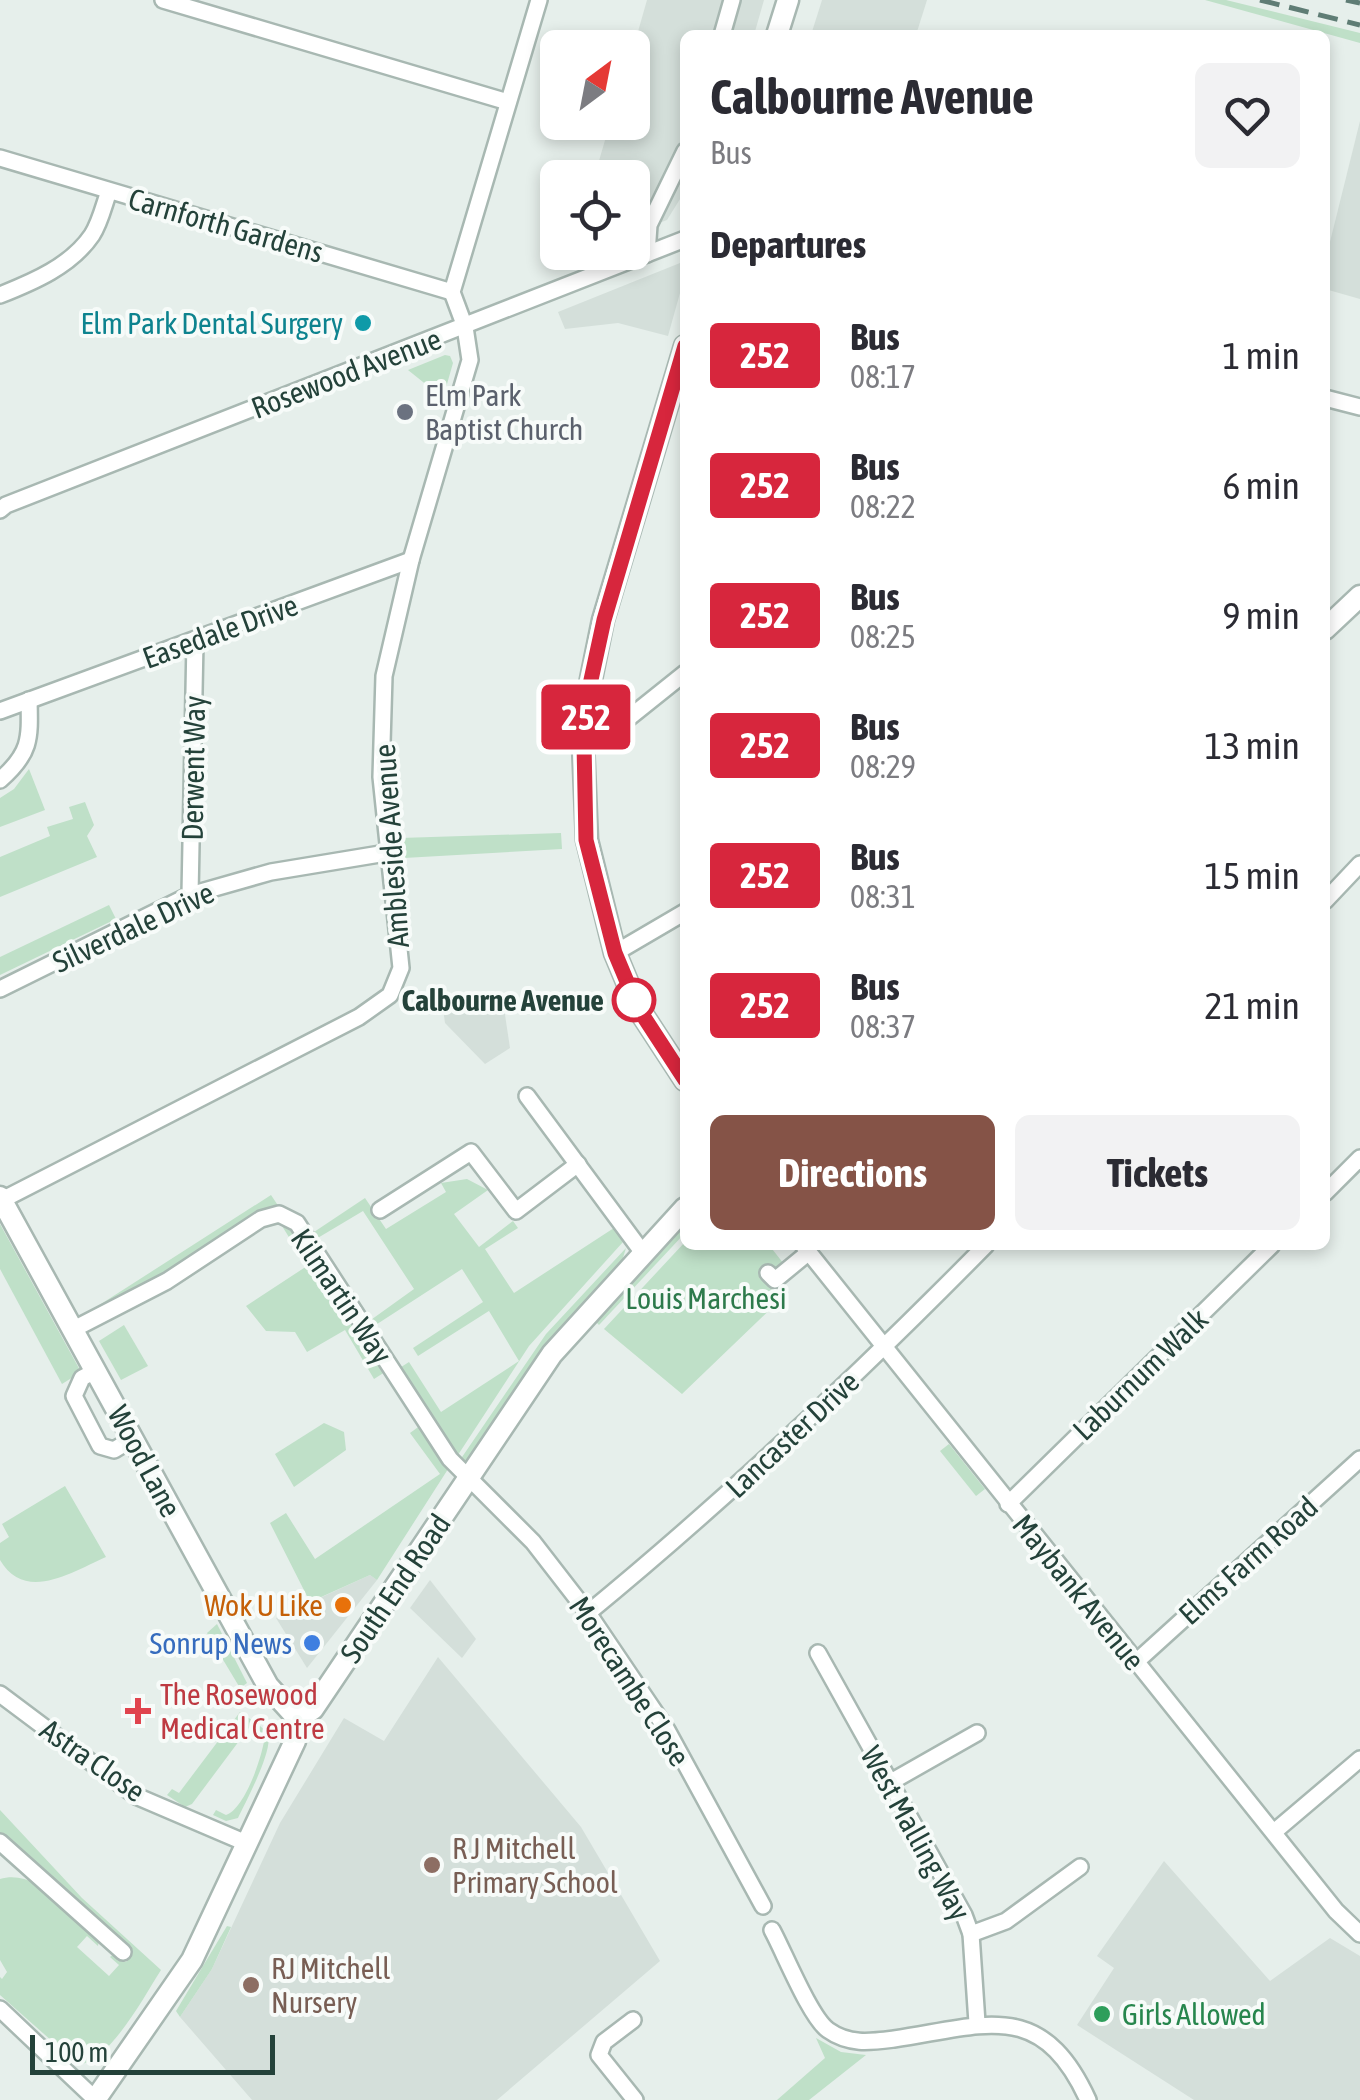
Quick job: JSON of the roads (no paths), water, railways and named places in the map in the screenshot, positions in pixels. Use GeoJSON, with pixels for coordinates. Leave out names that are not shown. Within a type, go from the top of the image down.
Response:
{"type":"FeatureCollection","features":[{"type":"Feature","properties":{"kind":"street"},"geometry":{"type":"LineString","coordinates":[[163,0],[508,102]]}},
{"type":"Feature","properties":{"kind":"street"},"geometry":{"type":"LineString","coordinates":[[465,327],[452,292],[539,0]]}},
{"type":"Feature","properties":{"kind":"street"},"geometry":{"type":"LineString","coordinates":[[723,30],[732,0]]}},
{"type":"Feature","properties":{"kind":"street"},"geometry":{"type":"LineString","coordinates":[[779,30],[788,0]]}},
{"type":"Feature","properties":{"kind":"street","name":"Carnforth Gardens"},"geometry":{"type":"LineString","coordinates":[[0,158],[452,292]]}},
{"type":"Feature","properties":{"kind":"street"},"geometry":{"type":"LineString","coordinates":[[650,221],[680,161]]}},
{"type":"Feature","properties":{"kind":"street"},"geometry":{"type":"LineString","coordinates":[[0,295],[31,283],[69,260],[93,234],[109,191]]}},
{"type":"Feature","properties":{"kind":"street","name":"Rosewood Avenue"},"geometry":{"type":"LineString","coordinates":[[650,253],[680,241]]}},
{"type":"Feature","properties":{"kind":"street","name":"Rosewood Avenue"},"geometry":{"type":"LineString","coordinates":[[2,507],[607,270]]}},
{"type":"Feature","properties":{"kind":"street","name":"Ambleside Avenue"},"geometry":{"type":"LineString","coordinates":[[1,1198],[360,1018],[390,995],[401,968],[380,777],[384,676],[410,560],[470,360],[465,327]]}},
{"type":"Feature","properties":{"kind":"street"},"geometry":{"type":"LineString","coordinates":[[680,363],[604,620],[589,689],[584,744],[586,840],[615,953],[638,1008],[680,1072]]}},
{"type":"Feature","properties":{"kind":"street"},"geometry":{"type":"LineString","coordinates":[[1330,399],[1360,407]]}},
{"type":"Feature","properties":{"kind":"street","name":"Easedale Drive"},"geometry":{"type":"LineString","coordinates":[[0,711],[410,560]]}},
{"type":"Feature","properties":{"kind":"street"},"geometry":{"type":"LineString","coordinates":[[1330,625],[1360,596]]}},
{"type":"Feature","properties":{"kind":"street","name":"Derwent Way"},"geometry":{"type":"LineString","coordinates":[[190,895],[196,641]]}},
{"type":"Feature","properties":{"kind":"street"},"geometry":{"type":"LineString","coordinates":[[584,744],[606,737],[680,676]]}},
{"type":"Feature","properties":{"kind":"street"},"geometry":{"type":"LineString","coordinates":[[0,780],[19,764],[30,740],[29,700]]}},
{"type":"Feature","properties":{"kind":"street","name":"Silverdale Drive"},"geometry":{"type":"LineString","coordinates":[[0,989],[190,895],[271,872],[386,853]]}},
{"type":"Feature","properties":{"kind":"street"},"geometry":{"type":"LineString","coordinates":[[1330,896],[1360,864]]}},
{"type":"Feature","properties":{"kind":"street"},"geometry":{"type":"LineString","coordinates":[[615,953],[680,915]]}},
{"type":"Feature","properties":{"kind":"street"},"geometry":{"type":"LineString","coordinates":[[527,1096],[643,1253]]}},
{"type":"Feature","properties":{"kind":"street"},"geometry":{"type":"LineString","coordinates":[[380,1210],[471,1152],[516,1211],[578,1164]]}},
{"type":"Feature","properties":{"kind":"street"},"geometry":{"type":"LineString","coordinates":[[1330,1187],[1360,1158]]}},
{"type":"Feature","properties":{"kind":"street","name":"Wood Lane"},"geometry":{"type":"LineString","coordinates":[[1,1198],[268,1686],[298,1719]]}},
{"type":"Feature","properties":{"kind":"street","name":"South End Road"},"geometry":{"type":"LineString","coordinates":[[95,2100],[192,1960],[295,1741],[298,1719],[314,1709],[552,1354],[680,1213]]}},
{"type":"Feature","properties":{"kind":"street","name":"Kilmartin Way"},"geometry":{"type":"LineString","coordinates":[[72,1330],[167,1281],[261,1219],[279,1214],[297,1223],[450,1459],[468,1479]]}},
{"type":"Feature","properties":{"kind":"street"},"geometry":{"type":"LineString","coordinates":[[768,1273],[775,1280],[804,1250]]}},
{"type":"Feature","properties":{"kind":"street","name":"Maybank Avenue"},"geometry":{"type":"LineString","coordinates":[[808,1250],[1336,1911],[1360,1934]]}},
{"type":"Feature","properties":{"kind":"street","name":"Lancaster Drive"},"geometry":{"type":"LineString","coordinates":[[588,1613],[723,1498],[883,1349],[981,1250]]}},
{"type":"Feature","properties":{"kind":"street","name":"Laburnum Walk"},"geometry":{"type":"LineString","coordinates":[[1008,1504],[1267,1250]]}},
{"type":"Feature","properties":{"kind":"street"},"geometry":{"type":"LineString","coordinates":[[95,1371],[82,1378],[74,1396],[100,1446],[114,1450],[132,1439]]}},
{"type":"Feature","properties":{"kind":"street","name":"Elms Farm Road"},"geometry":{"type":"LineString","coordinates":[[1136,1662],[1360,1458]]}},
{"type":"Feature","properties":{"kind":"street","name":"Morecambe Close"},"geometry":{"type":"LineString","coordinates":[[468,1479],[533,1542],[588,1613],[667,1730],[763,1906]]}},
{"type":"Feature","properties":{"kind":"street","name":"West Malling Way"},"geometry":{"type":"LineString","coordinates":[[818,1653],[964,1915],[971,1934],[977,2023]]}},
{"type":"Feature","properties":{"kind":"street","name":"Astra Close"},"geometry":{"type":"LineString","coordinates":[[0,1694],[136,1796],[246,1842]]}},
{"type":"Feature","properties":{"kind":"street"},"geometry":{"type":"LineString","coordinates":[[889,1783],[977,1733]]}},
{"type":"Feature","properties":{"kind":"street"},"geometry":{"type":"LineString","coordinates":[[1274,1832],[1360,1759]]}},
{"type":"Feature","properties":{"kind":"street"},"geometry":{"type":"LineString","coordinates":[[4,1854],[106,1945],[123,1952]]}},
{"type":"Feature","properties":{"kind":"street"},"geometry":{"type":"LineString","coordinates":[[971,1934],[1006,1921],[1080,1867]]}},
{"type":"Feature","properties":{"kind":"street"},"geometry":{"type":"LineString","coordinates":[[772,1930],[818,2021],[843,2039],[870,2042],[977,2023],[1014,2026],[1045,2041],[1070,2065],[1088,2100]]}},
{"type":"Feature","properties":{"kind":"street"},"geometry":{"type":"LineString","coordinates":[[0,2010],[95,2100]]}},
{"type":"Feature","properties":{"kind":"street"},"geometry":{"type":"LineString","coordinates":[[633,2020],[604,2042],[599,2055],[634,2100]]}},
{"type":"Feature","properties":{"kind":"railway"},"geometry":{"type":"LineString","coordinates":[[1260,0],[1360,25]]}},
{"type":"Feature","properties":{"kind":"railway"},"geometry":{"type":"LineString","coordinates":[[1346,0],[1360,3]]}},
{"type":"Feature","properties":{"kind":"place","name":"Elm Park Dental Surgery"},"geometry":{"type":"Point","coordinates":[363,323]}},
{"type":"Feature","properties":{"kind":"place","name":"Elm Park Baptist Church"},"geometry":{"type":"Point","coordinates":[405,412]}},
{"type":"Feature","properties":{"kind":"place","name":"Calbourne Avenue"},"geometry":{"type":"Point","coordinates":[634,1000]}},
{"type":"Feature","properties":{"kind":"place","name":"Wok U Like"},"geometry":{"type":"Point","coordinates":[343,1605]}},
{"type":"Feature","properties":{"kind":"place","name":"Sonrup News"},"geometry":{"type":"Point","coordinates":[312,1643]}},
{"type":"Feature","properties":{"kind":"place","name":"The Rosewood Medical Centre"},"geometry":{"type":"Point","coordinates":[138,1711]}},
{"type":"Feature","properties":{"kind":"place","name":"R J Mitchell Primary School"},"geometry":{"type":"Point","coordinates":[432,1865]}},
{"type":"Feature","properties":{"kind":"place","name":"RJ Mitchell Nursery"},"geometry":{"type":"Point","coordinates":[251,1985]}},
{"type":"Feature","properties":{"kind":"place","name":"Girls Allowed"},"geometry":{"type":"Point","coordinates":[1102,2014]}},
{"type":"Feature","properties":{"kind":"park label","name":"Louis Marchesi"},"geometry":{"type":"Point","coordinates":[706,1298]}}]}
